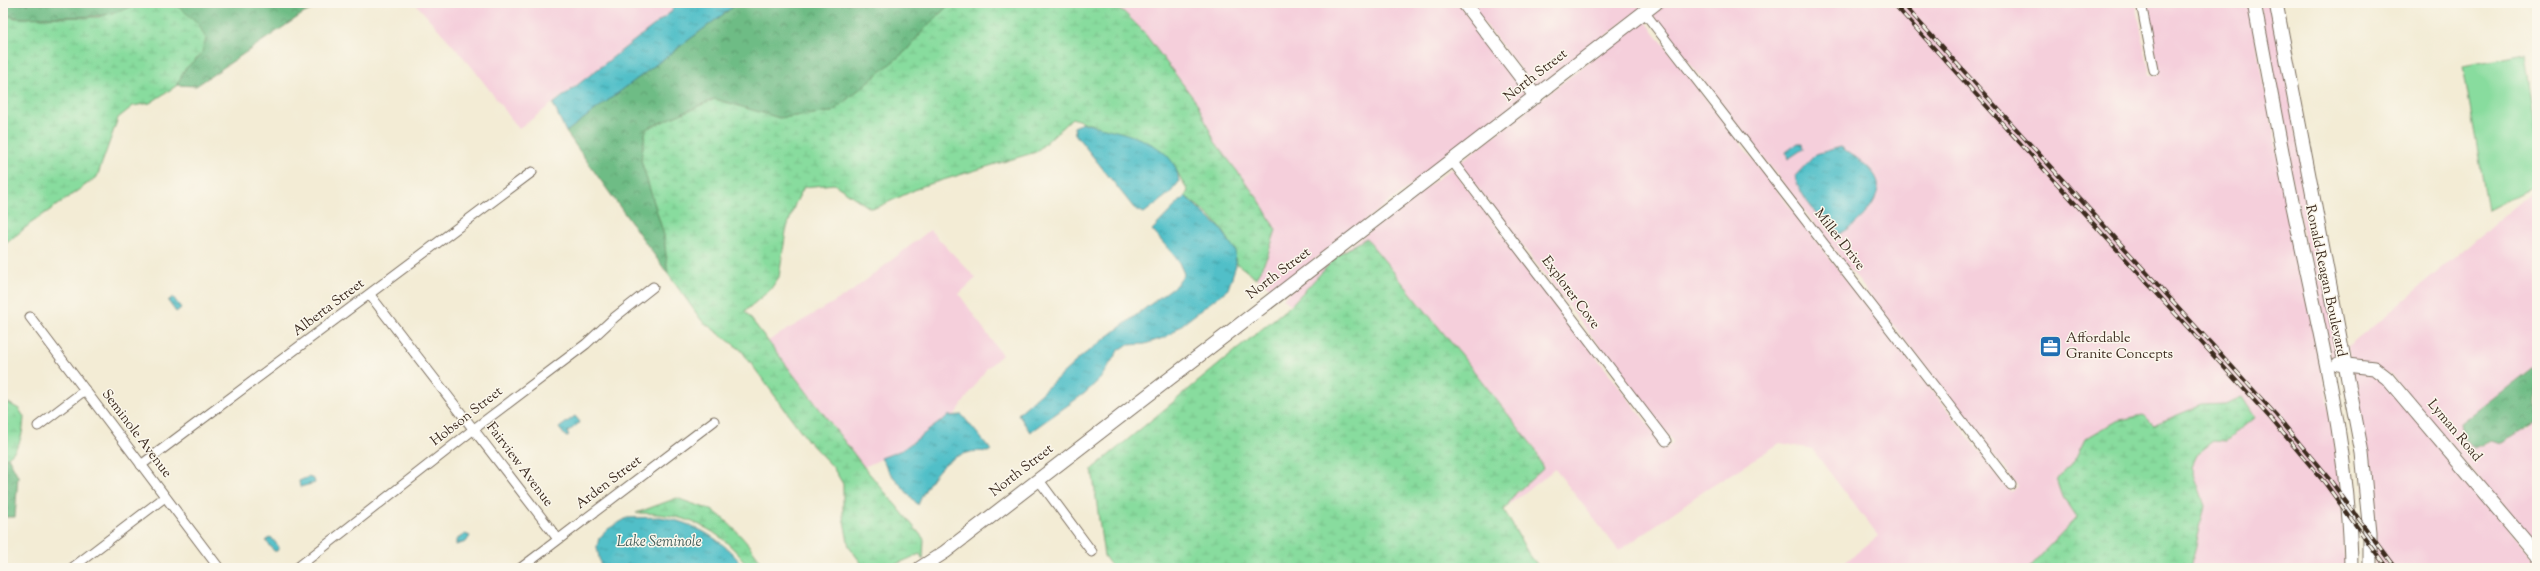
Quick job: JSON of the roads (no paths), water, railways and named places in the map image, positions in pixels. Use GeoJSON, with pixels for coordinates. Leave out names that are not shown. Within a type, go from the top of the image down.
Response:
{"type":"FeatureCollection","features":[{"type":"Feature","properties":{"kind":"street"},"geometry":{"type":"LineString","coordinates":[[1464,3],[1536,97]]}},
{"type":"Feature","properties":{"kind":"street","name":"North Street"},"geometry":{"type":"LineString","coordinates":[[920,568],[945,552],[1656,3]]}},
{"type":"Feature","properties":{"kind":"street"},"geometry":{"type":"LineString","coordinates":[[2141,3],[2154,70]]}},
{"type":"Feature","properties":{"kind":"street","name":"Ronald Reagan Boulevard"},"geometry":{"type":"LineString","coordinates":[[2254,3],[2291,201],[2326,364],[2345,471],[2351,568]]}},
{"type":"Feature","properties":{"kind":"street","name":"Ronald Reagan Boulevard"},"geometry":{"type":"LineString","coordinates":[[2276,3],[2362,453],[2370,533],[2370,568]]}},
{"type":"Feature","properties":{"kind":"street","name":"Miller Drive"},"geometry":{"type":"LineString","coordinates":[[1644,12],[2011,485]]}},
{"type":"Feature","properties":{"kind":"street","name":"Explorer Cove"},"geometry":{"type":"LineString","coordinates":[[1452,161],[1666,441]]}},
{"type":"Feature","properties":{"kind":"street","name":"Alberta Street"},"geometry":{"type":"LineString","coordinates":[[141,465],[370,295],[532,172]]}},
{"type":"Feature","properties":{"kind":"street","name":"Hobson Street"},"geometry":{"type":"LineString","coordinates":[[297,568],[474,429],[586,344],[615,317],[653,287]]}},
{"type":"Feature","properties":{"kind":"street","name":"Fairview Avenue"},"geometry":{"type":"LineString","coordinates":[[370,295],[558,539]]}},
{"type":"Feature","properties":{"kind":"street","name":"Seminole Avenue"},"geometry":{"type":"LineString","coordinates":[[30,317],[219,568]]}},
{"type":"Feature","properties":{"kind":"street","name":"Lyman Road"},"geometry":{"type":"LineString","coordinates":[[2326,364],[2346,364],[2374,368],[2388,378],[2537,555]]}},
{"type":"Feature","properties":{"kind":"street"},"geometry":{"type":"LineString","coordinates":[[38,426],[85,390]]}},
{"type":"Feature","properties":{"kind":"street","name":"Arden Street"},"geometry":{"type":"LineString","coordinates":[[521,568],[714,421]]}},
{"type":"Feature","properties":{"kind":"street"},"geometry":{"type":"LineString","coordinates":[[1038,479],[1092,552]]}},
{"type":"Feature","properties":{"kind":"street"},"geometry":{"type":"LineString","coordinates":[[72,568],[165,497]]}},
{"type":"Feature","properties":{"kind":"water"},"geometry":{"type":"Polygon","coordinates":[[[671,3],[738,3],[566,132],[553,104],[671,12],[674,7],[671,3]]]}},
{"type":"Feature","properties":{"kind":"water"},"geometry":{"type":"Polygon","coordinates":[[[1083,123],[1128,134],[1156,147],[1168,156],[1175,167],[1179,182],[1170,193],[1144,213],[1134,208],[1075,134],[1074,127],[1083,123]]]}},
{"type":"Feature","properties":{"kind":"water"},"geometry":{"type":"Polygon","coordinates":[[[1798,143],[1802,143],[1803,149],[1788,159],[1786,152],[1798,143]]]}},
{"type":"Feature","properties":{"kind":"water"},"geometry":{"type":"Polygon","coordinates":[[[1841,147],[1868,167],[1876,177],[1878,191],[1871,207],[1858,222],[1836,235],[1806,200],[1795,176],[1816,154],[1841,147]]]}},
{"type":"Feature","properties":{"kind":"water"},"geometry":{"type":"Polygon","coordinates":[[[1185,196],[1221,229],[1235,250],[1236,265],[1228,289],[1166,337],[1145,344],[1127,345],[1118,351],[1100,379],[1085,393],[1030,432],[1018,414],[1082,356],[1176,285],[1184,274],[1178,260],[1152,230],[1185,196]]]}},
{"type":"Feature","properties":{"kind":"water"},"geometry":{"type":"Polygon","coordinates":[[[173,297],[181,308],[176,312],[168,301],[173,297]]]}},
{"type":"Feature","properties":{"kind":"water"},"geometry":{"type":"Polygon","coordinates":[[[962,415],[991,450],[988,452],[963,454],[953,458],[936,473],[918,505],[890,473],[881,458],[902,450],[948,416],[962,415]]]}},
{"type":"Feature","properties":{"kind":"water"},"geometry":{"type":"Polygon","coordinates":[[[575,416],[580,422],[567,433],[569,435],[566,437],[559,428],[575,416]]]}},
{"type":"Feature","properties":{"kind":"water"},"geometry":{"type":"Polygon","coordinates":[[[308,477],[314,479],[315,483],[300,487],[299,481],[308,477]]]}},
{"type":"Feature","properties":{"kind":"water","name":"Lake Seminole"},"geometry":{"type":"Polygon","coordinates":[[[660,517],[684,523],[707,534],[728,549],[744,568],[601,568],[597,547],[599,538],[608,529],[627,518],[660,517]]]}},
{"type":"Feature","properties":{"kind":"water"},"geometry":{"type":"Polygon","coordinates":[[[465,534],[470,536],[466,542],[456,545],[456,540],[465,534]]]}},
{"type":"Feature","properties":{"kind":"water"},"geometry":{"type":"Polygon","coordinates":[[[271,537],[279,547],[277,551],[274,551],[266,541],[271,537]]]}},
{"type":"Feature","properties":{"kind":"railway"},"geometry":{"type":"LineString","coordinates":[[1893,3],[2271,419],[2325,483],[2387,568]]}},
{"type":"Feature","properties":{"kind":"railway"},"geometry":{"type":"LineString","coordinates":[[1902,3],[2276,415],[2330,480],[2395,568]]}},
{"type":"Feature","properties":{"kind":"place","name":"Affordable Granite Concepts"},"geometry":{"type":"Point","coordinates":[2050,347]}}]}
